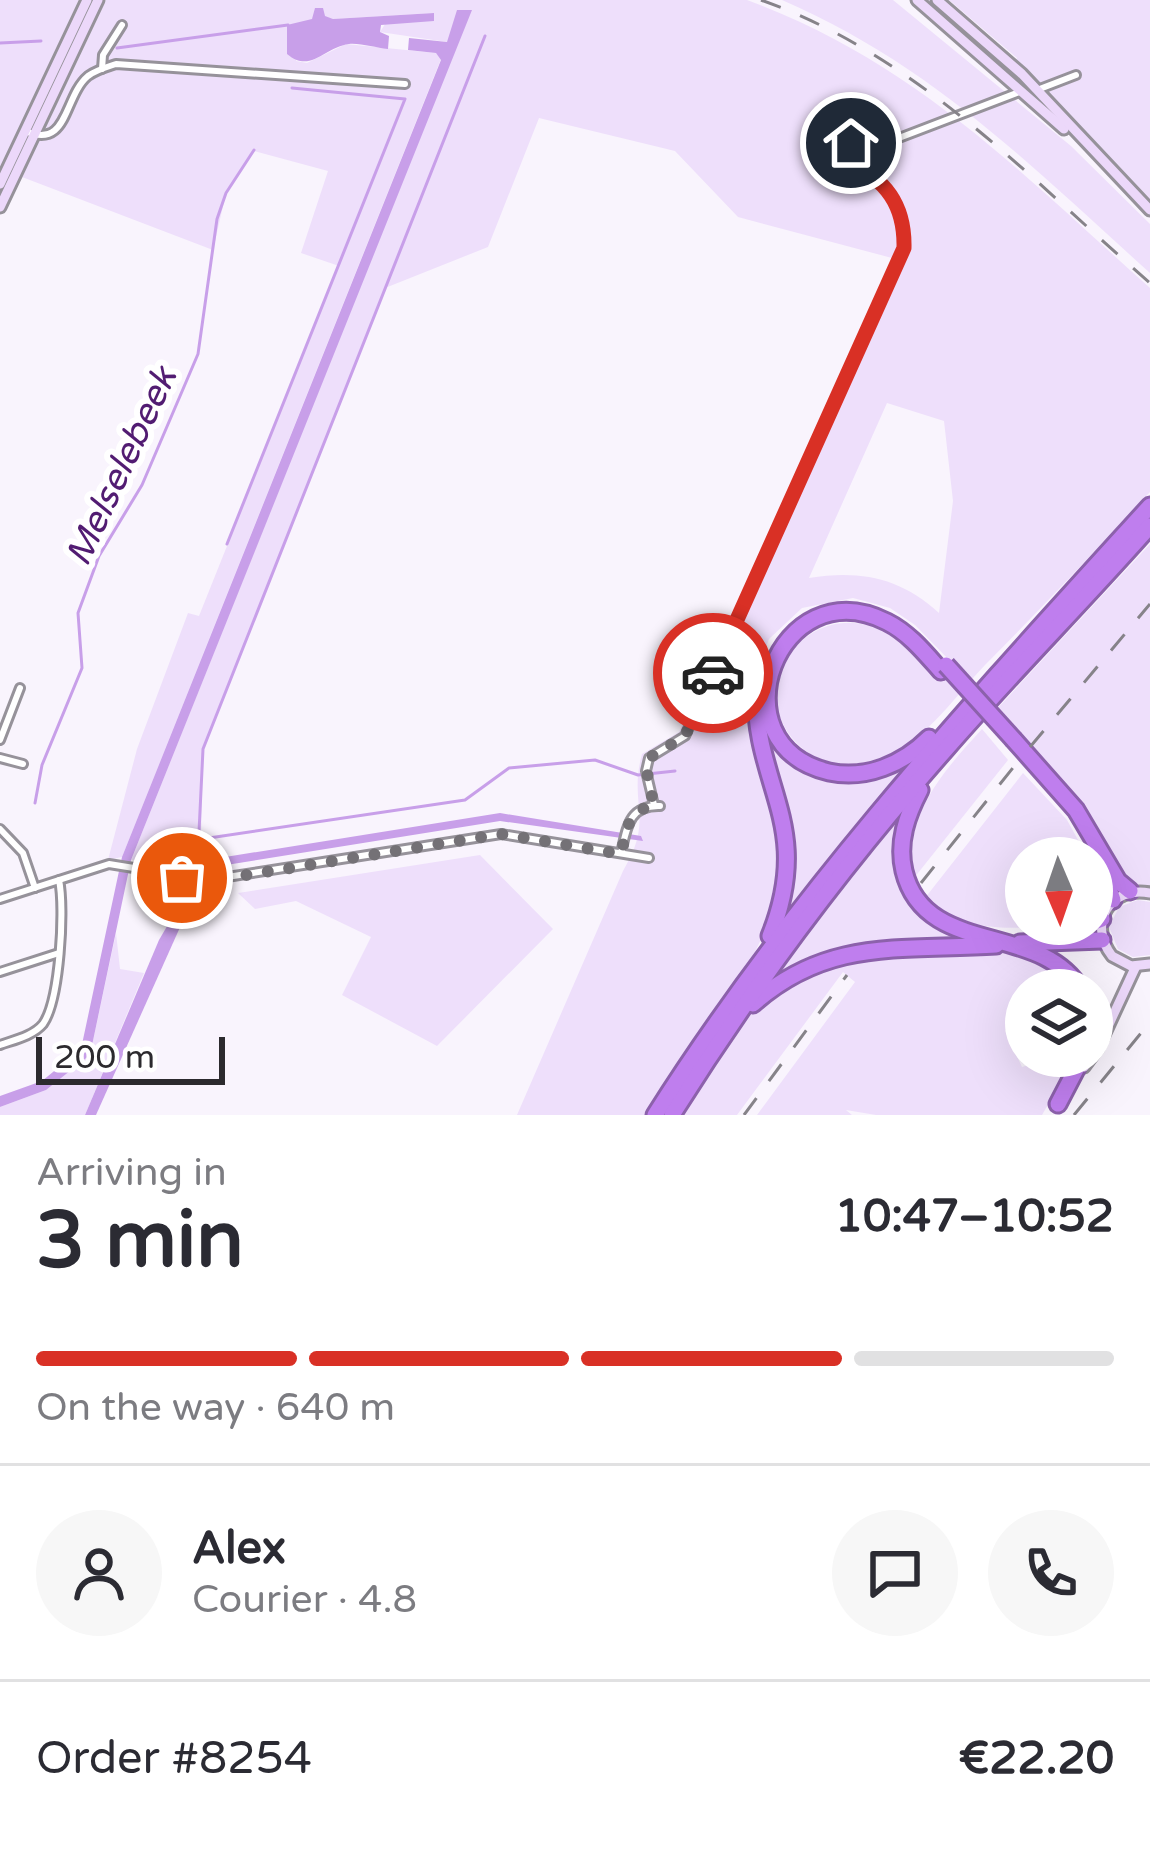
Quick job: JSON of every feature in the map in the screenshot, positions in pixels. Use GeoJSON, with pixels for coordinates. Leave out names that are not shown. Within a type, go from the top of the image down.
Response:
{"type":"FeatureCollection","features":[{"type":"Feature","properties":{"kind":"highway"},"geometry":{"type":"LineString","coordinates":[[750,971],[885,802],[1150,506]]}},
{"type":"Feature","properties":{"kind":"highway"},"geometry":{"type":"LineString","coordinates":[[672,1115],[728,1026],[837,879],[992,698],[1150,526]]}},
{"type":"Feature","properties":{"kind":"highway"},"geometry":{"type":"LineString","coordinates":[[655,1115],[768,943],[788,882],[784,820],[755,705],[761,664],[772,642],[804,614],[852,604],[896,618],[1076,810],[1118,881],[1130,892]]}},
{"type":"Feature","properties":{"kind":"highway"},"geometry":{"type":"LineString","coordinates":[[944,668],[885,621],[853,613],[821,617],[794,633],[776,653],[766,683],[770,721],[806,764],[835,773],[877,770],[922,745],[1053,612]]}},
{"type":"Feature","properties":{"kind":"highway"},"geometry":{"type":"LineString","coordinates":[[992,698],[921,789],[902,848],[909,887],[926,910],[950,926],[1005,943]]}},
{"type":"Feature","properties":{"kind":"highway"},"geometry":{"type":"LineString","coordinates":[[1011,742],[1071,814],[1084,837]]}},
{"type":"Feature","properties":{"kind":"highway"},"geometry":{"type":"LineString","coordinates":[[986,937],[1005,935]]}},
{"type":"Feature","properties":{"kind":"highway"},"geometry":{"type":"LineString","coordinates":[[728,1026],[772,986],[819,960],[865,951],[1005,944]]}},
{"type":"Feature","properties":{"kind":"highway"},"geometry":{"type":"LineString","coordinates":[[1013,945],[1048,956],[1065,969]]}},
{"type":"Feature","properties":{"kind":"highway"},"geometry":{"type":"LineString","coordinates":[[1054,1109],[1072,1077]]}},
{"type":"Feature","properties":{"kind":"main road"},"geometry":{"type":"LineString","coordinates":[[0,207],[87,0]]}},
{"type":"Feature","properties":{"kind":"main road"},"geometry":{"type":"LineString","coordinates":[[0,184],[98,0]]}},
{"type":"Feature","properties":{"kind":"main road"},"geometry":{"type":"LineString","coordinates":[[917,0],[1087,148]]}},
{"type":"Feature","properties":{"kind":"main road"},"geometry":{"type":"LineString","coordinates":[[937,0],[1033,86],[1150,210]]}},
{"type":"Feature","properties":{"kind":"main road"},"geometry":{"type":"LineString","coordinates":[[1113,900],[1130,892],[1150,893]]}},
{"type":"Feature","properties":{"kind":"main road"},"geometry":{"type":"LineString","coordinates":[[1106,945],[1119,961],[1150,964]]}},
{"type":"Feature","properties":{"kind":"main road"},"geometry":{"type":"LineString","coordinates":[[1114,1012],[1119,961]]}},
{"type":"Feature","properties":{"kind":"main road"},"geometry":{"type":"LineString","coordinates":[[1054,1109],[1098,1048],[1136,966]]}},
{"type":"Feature","properties":{"kind":"street"},"geometry":{"type":"LineString","coordinates":[[102,69],[103,56],[122,25]]}},
{"type":"Feature","properties":{"kind":"street"},"geometry":{"type":"LineString","coordinates":[[30,134],[58,131],[80,87],[102,69],[134,64],[405,84]]}},
{"type":"Feature","properties":{"kind":"street"},"geometry":{"type":"LineString","coordinates":[[621,854],[637,810],[658,805],[646,771],[654,752],[685,736],[904,248],[895,198],[868,171],[848,163],[851,143],[877,135],[899,138],[1033,86],[1076,75]]}},
{"type":"Feature","properties":{"kind":"street"},"geometry":{"type":"LineString","coordinates":[[0,740],[20,688]]}},
{"type":"Feature","properties":{"kind":"street"},"geometry":{"type":"LineString","coordinates":[[0,758],[23,764]]}},
{"type":"Feature","properties":{"kind":"street"},"geometry":{"type":"LineString","coordinates":[[0,829],[23,853],[35,888]]}},
{"type":"Feature","properties":{"kind":"street"},"geometry":{"type":"LineString","coordinates":[[0,899],[117,864],[182,878],[222,879],[501,834],[649,859]]}},
{"type":"Feature","properties":{"kind":"street"},"geometry":{"type":"LineString","coordinates":[[0,1045],[33,1032],[46,1019],[65,912],[59,880]]}},
{"type":"Feature","properties":{"kind":"street"},"geometry":{"type":"LineString","coordinates":[[0,972],[59,953]]}},
{"type":"Feature","properties":{"kind":"shaded area"},"geometry":{"type":"Polygon","coordinates":[[[0,0],[79,0],[0,168],[0,0]]]}},
{"type":"Feature","properties":{"kind":"shaded area"},"geometry":{"type":"Polygon","coordinates":[[[106,0],[747,0],[807,25],[914,88],[1010,162],[1150,288],[1150,492],[935,721],[887,755],[844,764],[803,749],[780,717],[776,694],[780,673],[805,638],[824,627],[846,623],[889,635],[934,677],[951,662],[915,625],[890,608],[853,598],[802,608],[769,639],[752,684],[780,821],[780,899],[747,969],[648,1115],[517,1115],[638,838],[642,754],[679,732],[892,258],[738,217],[675,151],[539,118],[488,247],[385,288],[203,749],[201,837],[175,853],[172,861],[220,866],[222,876],[195,877],[189,886],[157,880],[139,870],[141,860],[131,860],[471,10],[447,42],[380,32],[387,21],[434,21],[434,13],[333,19],[316,15],[312,19],[296,61],[307,63],[346,44],[436,53],[441,59],[122,857],[108,860],[137,749],[188,613],[199,616],[339,266],[301,253],[328,171],[254,151],[226,193],[213,250],[22,177],[106,0]],[[887,403],[809,578],[878,579],[909,591],[939,613],[953,501],[944,421],[887,403]]]}},
{"type":"Feature","properties":{"kind":"shaded area"},"geometry":{"type":"Polygon","coordinates":[[[782,0],[893,0],[1071,146],[1150,224],[1150,273],[1020,156],[933,86],[836,26],[782,0]]]}},
{"type":"Feature","properties":{"kind":"shaded area"},"geometry":{"type":"Polygon","coordinates":[[[949,0],[1150,0],[1150,205],[1015,62],[1017,58],[949,0]]]}},
{"type":"Feature","properties":{"kind":"shaded area"},"geometry":{"type":"Polygon","coordinates":[[[315,8],[323,8],[325,16],[333,19],[434,13],[434,21],[381,25],[380,32],[389,36],[388,49],[349,44],[311,60],[296,59],[287,54],[287,25],[312,19],[315,8]]]}},
{"type":"Feature","properties":{"kind":"shaded area"},"geometry":{"type":"Polygon","coordinates":[[[457,10],[472,10],[131,860],[90,1055],[46,1090],[0,1107],[0,1096],[42,1081],[81,1049],[122,857],[441,60],[436,53],[408,50],[409,38],[447,42],[457,10]]]}},
{"type":"Feature","properties":{"kind":"shaded area"},"geometry":{"type":"Polygon","coordinates":[[[1150,544],[1150,888],[1131,887],[1113,864],[1113,837],[1092,837],[995,711],[1150,544]]]}},
{"type":"Feature","properties":{"kind":"shaded area"},"geometry":{"type":"Polygon","coordinates":[[[764,725],[793,760],[825,776],[862,778],[905,767],[788,910],[792,837],[764,725]]]}},
{"type":"Feature","properties":{"kind":"shaded area"},"geometry":{"type":"Polygon","coordinates":[[[982,729],[1008,760],[914,878],[914,835],[920,815],[940,779],[982,729]]]}},
{"type":"Feature","properties":{"kind":"shaded area"},"geometry":{"type":"Polygon","coordinates":[[[1023,773],[1067,820],[1076,837],[1005,837],[1005,927],[959,919],[925,898],[1023,773]]]}},
{"type":"Feature","properties":{"kind":"shaded area"},"geometry":{"type":"Polygon","coordinates":[[[904,807],[900,879],[973,941],[845,952],[771,980],[904,807]]]}},
{"type":"Feature","properties":{"kind":"shaded area"},"geometry":{"type":"Polygon","coordinates":[[[500,813],[641,836],[643,841],[500,821],[220,866],[172,861],[174,854],[219,858],[500,813]]]}},
{"type":"Feature","properties":{"kind":"shaded area"},"geometry":{"type":"Polygon","coordinates":[[[480,855],[553,929],[437,1046],[342,995],[371,937],[296,901],[255,909],[238,893],[480,855]]]}},
{"type":"Feature","properties":{"kind":"shaded area"},"geometry":{"type":"Polygon","coordinates":[[[187,892],[194,896],[96,1115],[85,1115],[159,940],[187,892]]]}},
{"type":"Feature","properties":{"kind":"shaded area"},"geometry":{"type":"Polygon","coordinates":[[[1138,900],[1150,902],[1150,955],[1133,957],[1118,949],[1113,919],[1119,907],[1138,900]]]}},
{"type":"Feature","properties":{"kind":"shaded area"},"geometry":{"type":"Polygon","coordinates":[[[116,933],[120,969],[144,973],[85,1115],[0,1115],[0,1107],[46,1090],[90,1055],[116,933]]]}},
{"type":"Feature","properties":{"kind":"shaded area"},"geometry":{"type":"Polygon","coordinates":[[[1009,950],[1052,969],[1005,969],[1005,1077],[1064,1077],[1042,1115],[876,1115],[846,1110],[852,1115],[757,1115],[855,982],[843,972],[737,1115],[683,1115],[738,1030],[764,1002],[827,968],[898,954],[1009,950]]]}},
{"type":"Feature","properties":{"kind":"waterway"},"geometry":{"type":"LineString","coordinates":[[117,48],[288,25]]}},
{"type":"Feature","properties":{"kind":"waterway"},"geometry":{"type":"LineString","coordinates":[[485,36],[203,749],[199,832],[209,838],[465,800],[509,768],[595,760],[638,775],[675,771]]}},
{"type":"Feature","properties":{"kind":"waterway"},"geometry":{"type":"LineString","coordinates":[[0,43],[41,41]]}},
{"type":"Feature","properties":{"kind":"waterway"},"geometry":{"type":"LineString","coordinates":[[227,544],[405,99],[292,88]]}},
{"type":"Feature","properties":{"kind":"waterway","name":"Melselebeek"},"geometry":{"type":"LineString","coordinates":[[35,803],[42,765],[82,668],[78,613],[99,556],[142,485],[198,354],[217,219],[226,193],[254,150]]}},
{"type":"Feature","properties":{"kind":"railway"},"geometry":{"type":"LineString","coordinates":[[761,0],[818,24],[921,86],[1014,161],[1150,283]]}},
{"type":"Feature","properties":{"kind":"railway"},"geometry":{"type":"LineString","coordinates":[[1030,747],[1150,604]]}},
{"type":"Feature","properties":{"kind":"railway"},"geometry":{"type":"LineString","coordinates":[[921,883],[1016,764]]}},
{"type":"Feature","properties":{"kind":"railway"},"geometry":{"type":"LineString","coordinates":[[744,1115],[847,975]]}},
{"type":"Feature","properties":{"kind":"railway"},"geometry":{"type":"LineString","coordinates":[[1074,1115],[1150,1022]]}},
{"type":"Feature","properties":{"kind":"way so far"},"geometry":{"type":"LineString","coordinates":[[182,878],[222,879],[501,834],[621,854],[630,818],[637,810],[655,805],[647,782],[649,758],[685,736],[713,673]]}},
{"type":"Feature","properties":{"kind":"route"},"geometry":{"type":"LineString","coordinates":[[713,673],[904,248],[895,198],[868,171],[848,163],[851,143]]}}]}
